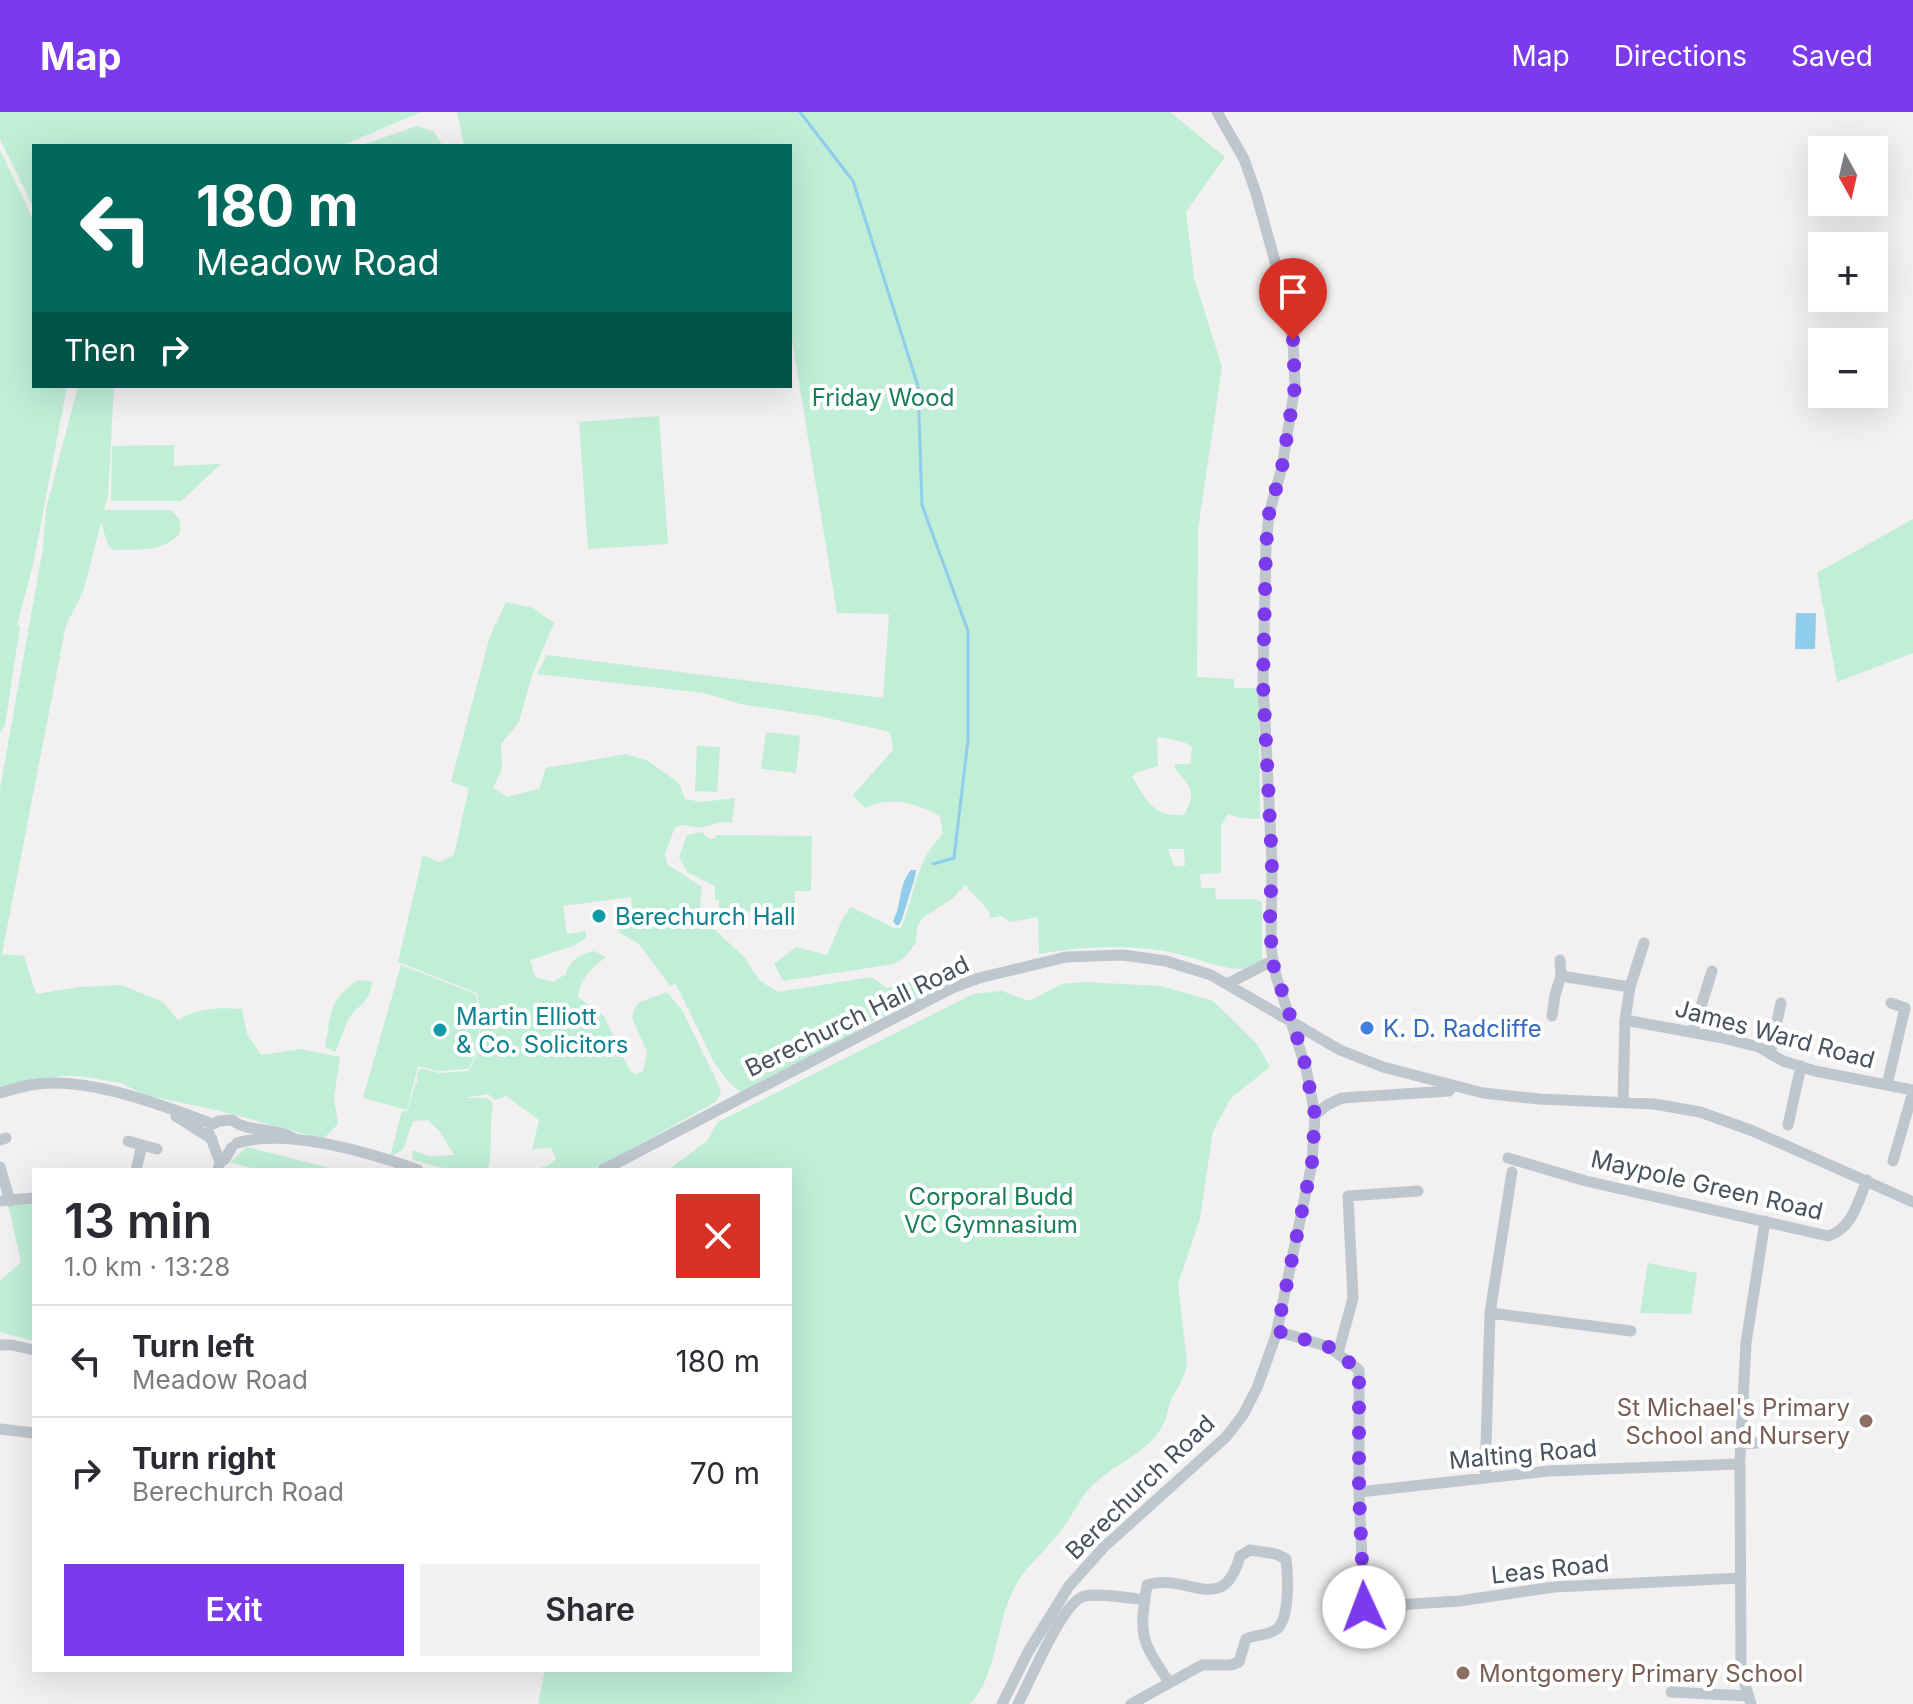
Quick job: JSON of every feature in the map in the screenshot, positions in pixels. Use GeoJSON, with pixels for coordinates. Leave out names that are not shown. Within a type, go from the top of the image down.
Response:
{"type":"FeatureCollection","features":[{"type":"Feature","properties":{"kind":"street","name":"Berechurch Road"},"geometry":{"type":"LineString","coordinates":[[1002,1704],[1028,1652],[1069,1586],[1104,1547],[1203,1459],[1238,1423],[1257,1388],[1277,1331],[1312,1163],[1315,1115],[1303,1055],[1272,961],[1272,863],[1263,683],[1263,599],[1269,514],[1287,446],[1295,372],[1293,340],[1256,193],[1244,159],[1217,112]]}},
{"type":"Feature","properties":{"kind":"street"},"geometry":{"type":"LineString","coordinates":[[1623,1102],[1625,1020],[1630,987],[1644,943]]}},
{"type":"Feature","properties":{"kind":"street","name":"Berechurch Hall Road"},"geometry":{"type":"LineString","coordinates":[[607,1168],[945,992],[979,978],[1066,957],[1123,955],[1166,961],[1211,975],[1340,1050],[1383,1067],[1452,1087],[1516,1097],[1677,1107],[1714,1117],[1913,1202]]}},
{"type":"Feature","properties":{"kind":"street"},"geometry":{"type":"LineString","coordinates":[[1552,1016],[1561,976],[1560,960]]}},
{"type":"Feature","properties":{"kind":"street"},"geometry":{"type":"LineString","coordinates":[[1227,984],[1272,961]]}},
{"type":"Feature","properties":{"kind":"street"},"geometry":{"type":"LineString","coordinates":[[1693,1032],[1712,971]]}},
{"type":"Feature","properties":{"kind":"street"},"geometry":{"type":"LineString","coordinates":[[1561,976],[1630,987]]}},
{"type":"Feature","properties":{"kind":"street"},"geometry":{"type":"LineString","coordinates":[[1770,1054],[1782,1024],[1781,1003]]}},
{"type":"Feature","properties":{"kind":"street"},"geometry":{"type":"LineString","coordinates":[[1887,1085],[1909,1008],[1891,1003]]}},
{"type":"Feature","properties":{"kind":"street","name":"James Ward Road"},"geometry":{"type":"LineString","coordinates":[[1625,1020],[1759,1047],[1801,1066],[1913,1091]]}},
{"type":"Feature","properties":{"kind":"street"},"geometry":{"type":"LineString","coordinates":[[1303,1055],[1317,1037]]}},
{"type":"Feature","properties":{"kind":"street"},"geometry":{"type":"LineString","coordinates":[[1788,1125],[1801,1066]]}},
{"type":"Feature","properties":{"kind":"street"},"geometry":{"type":"LineString","coordinates":[[0,1093],[33,1084],[83,1086],[130,1095],[213,1124],[232,1120],[240,1131],[219,1166]]}},
{"type":"Feature","properties":{"kind":"street"},"geometry":{"type":"LineString","coordinates":[[1315,1115],[1342,1098],[1430,1094],[1449,1091],[1452,1087]]}},
{"type":"Feature","properties":{"kind":"street"},"geometry":{"type":"LineString","coordinates":[[1893,1161],[1895,1134],[1913,1091]]}},
{"type":"Feature","properties":{"kind":"street"},"geometry":{"type":"LineString","coordinates":[[170,1110],[224,1149],[260,1137],[293,1138]]}},
{"type":"Feature","properties":{"kind":"street"},"geometry":{"type":"LineString","coordinates":[[213,1124],[209,1132],[219,1166]]}},
{"type":"Feature","properties":{"kind":"street"},"geometry":{"type":"LineString","coordinates":[[237,1125],[267,1129],[413,1168]]}},
{"type":"Feature","properties":{"kind":"street"},"geometry":{"type":"LineString","coordinates":[[128,1141],[157,1149]]}},
{"type":"Feature","properties":{"kind":"street"},"geometry":{"type":"LineString","coordinates":[[136,1168],[142,1145]]}},
{"type":"Feature","properties":{"kind":"street","name":"Maypole Green Road"},"geometry":{"type":"LineString","coordinates":[[1508,1158],[1586,1181],[1828,1236],[1848,1223],[1867,1180]]}},
{"type":"Feature","properties":{"kind":"street"},"geometry":{"type":"LineString","coordinates":[[0,1167],[5,1201],[32,1198]]}},
{"type":"Feature","properties":{"kind":"street"},"geometry":{"type":"LineString","coordinates":[[1485,1478],[1490,1313],[1512,1172]]}},
{"type":"Feature","properties":{"kind":"street"},"geometry":{"type":"LineString","coordinates":[[1338,1353],[1353,1298],[1348,1196],[1418,1191]]}},
{"type":"Feature","properties":{"kind":"street"},"geometry":{"type":"LineString","coordinates":[[1671,1692],[1749,1700],[1741,1671],[1740,1462],[1746,1343],[1765,1221]]}},
{"type":"Feature","properties":{"kind":"street"},"geometry":{"type":"LineString","coordinates":[[1490,1313],[1631,1331]]}},
{"type":"Feature","properties":{"kind":"street"},"geometry":{"type":"LineString","coordinates":[[1277,1331],[1329,1347],[1359,1370],[1359,1492]]}},
{"type":"Feature","properties":{"kind":"street"},"geometry":{"type":"LineString","coordinates":[[0,1345],[32,1350]]}},
{"type":"Feature","properties":{"kind":"street"},"geometry":{"type":"LineString","coordinates":[[0,1429],[32,1433]]}},
{"type":"Feature","properties":{"kind":"street"},"geometry":{"type":"LineString","coordinates":[[1741,1444],[1757,1443]]}},
{"type":"Feature","properties":{"kind":"street","name":"Malting Road"},"geometry":{"type":"LineString","coordinates":[[1359,1492],[1549,1471],[1740,1462]]}},
{"type":"Feature","properties":{"kind":"street","name":"Leas Road"},"geometry":{"type":"LineString","coordinates":[[1359,1492],[1364,1607],[1459,1601],[1554,1587],[1741,1578]]}},
{"type":"Feature","properties":{"kind":"street"},"geometry":{"type":"LineString","coordinates":[[1131,1704],[1202,1665],[1239,1662],[1246,1639],[1279,1628],[1285,1614],[1286,1559],[1276,1554],[1250,1550],[1240,1556],[1227,1585],[1218,1589],[1195,1589],[1157,1582],[1147,1585],[1141,1626],[1144,1644],[1169,1682]]}},
{"type":"Feature","properties":{"kind":"street"},"geometry":{"type":"LineString","coordinates":[[1018,1704],[1054,1634],[1075,1602],[1085,1596],[1145,1600]]}},
{"type":"Feature","properties":{"kind":"green space"},"geometry":{"type":"Polygon","coordinates":[[[0,112],[421,112],[346,144],[32,144],[32,205],[0,139],[0,112]]]}},
{"type":"Feature","properties":{"kind":"green space","name":"Friday Wood"},"geometry":{"type":"Polygon","coordinates":[[[457,112],[1170,112],[1225,157],[1186,212],[1194,278],[1222,367],[1198,529],[1197,677],[1234,679],[1234,688],[1259,688],[1260,819],[1228,814],[1221,826],[1221,873],[1200,874],[1201,888],[1215,888],[1216,899],[1255,899],[1262,902],[1262,959],[1258,965],[1251,969],[1231,968],[1165,951],[1129,947],[1039,954],[1038,917],[1010,922],[1001,916],[990,918],[989,911],[965,885],[952,899],[922,918],[917,927],[916,943],[904,958],[894,964],[783,981],[774,964],[796,947],[827,955],[851,907],[894,928],[901,928],[922,866],[943,834],[940,816],[931,811],[893,801],[865,808],[853,795],[893,750],[890,732],[819,716],[740,704],[704,693],[537,674],[547,655],[883,698],[889,614],[837,613],[792,340],[792,144],[464,144],[457,112]],[[1157,737],[1158,766],[1132,777],[1157,810],[1173,815],[1184,815],[1191,795],[1185,780],[1175,768],[1175,764],[1190,764],[1192,747],[1181,741],[1157,737]],[[1168,849],[1174,866],[1185,866],[1184,849],[1168,849]]]}},
{"type":"Feature","properties":{"kind":"green space"},"geometry":{"type":"Polygon","coordinates":[[[417,126],[433,131],[442,144],[365,144],[417,126]]]}},
{"type":"Feature","properties":{"kind":"green space"},"geometry":{"type":"Polygon","coordinates":[[[0,150],[32,217],[32,388],[67,388],[33,565],[17,625],[20,626],[5,725],[0,733],[0,150]]]}},
{"type":"Feature","properties":{"kind":"green space"},"geometry":{"type":"Polygon","coordinates":[[[77,388],[114,388],[108,496],[104,510],[171,510],[180,520],[180,533],[158,547],[113,550],[108,545],[101,523],[83,592],[66,625],[2,954],[24,956],[36,994],[121,985],[163,1002],[178,1020],[209,1009],[242,1009],[247,1034],[261,1055],[301,1049],[340,1057],[334,1098],[338,1124],[323,1139],[216,1110],[145,1095],[121,1083],[80,1076],[60,1076],[0,1090],[0,789],[43,548],[46,509],[77,388]]]}},
{"type":"Feature","properties":{"kind":"green space"},"geometry":{"type":"Polygon","coordinates":[[[659,416],[668,544],[588,549],[579,422],[659,416]]]}},
{"type":"Feature","properties":{"kind":"green space"},"geometry":{"type":"Polygon","coordinates":[[[174,445],[174,466],[221,464],[181,501],[111,501],[112,446],[174,445]]]}},
{"type":"Feature","properties":{"kind":"green space"},"geometry":{"type":"Polygon","coordinates":[[[1913,519],[1913,653],[1837,682],[1817,573],[1913,519]]]}},
{"type":"Feature","properties":{"kind":"green space"},"geometry":{"type":"Polygon","coordinates":[[[506,602],[533,608],[554,623],[531,678],[519,722],[501,744],[502,769],[493,788],[507,797],[539,789],[546,768],[626,754],[648,761],[679,783],[685,799],[702,802],[735,798],[732,823],[675,827],[665,854],[667,864],[702,887],[699,915],[744,957],[759,980],[778,992],[871,977],[887,988],[908,982],[927,989],[917,1001],[869,1023],[835,1046],[740,1092],[714,1062],[676,984],[670,986],[639,944],[620,933],[618,927],[635,924],[631,897],[563,906],[567,934],[586,931],[586,938],[573,946],[530,960],[535,977],[553,982],[566,974],[573,961],[580,956],[594,951],[606,957],[584,979],[578,997],[604,1016],[630,1071],[636,1074],[643,1071],[647,1052],[632,1018],[635,1007],[640,1002],[667,992],[682,1010],[721,1090],[717,1101],[594,1168],[540,1168],[556,1159],[551,1148],[532,1149],[539,1120],[506,1096],[495,1100],[488,1094],[464,1098],[488,1098],[493,1104],[488,1168],[443,1168],[413,1160],[412,1150],[429,1156],[454,1155],[440,1132],[428,1120],[413,1121],[403,1149],[390,1157],[402,1111],[407,1112],[416,1082],[418,1085],[420,1068],[439,1073],[468,1071],[479,1044],[477,993],[398,962],[423,855],[439,862],[454,855],[469,788],[451,782],[490,636],[506,602]]]}},
{"type":"Feature","properties":{"kind":"green space"},"geometry":{"type":"Polygon","coordinates":[[[766,732],[800,736],[796,773],[761,769],[766,732]]]}},
{"type":"Feature","properties":{"kind":"green space"},"geometry":{"type":"Polygon","coordinates":[[[697,746],[720,747],[717,792],[695,791],[697,746]]]}},
{"type":"Feature","properties":{"kind":"green space"},"geometry":{"type":"Polygon","coordinates":[[[702,832],[710,839],[716,838],[716,835],[812,836],[811,891],[795,891],[795,911],[755,908],[755,912],[719,911],[715,886],[687,872],[679,857],[687,835],[702,832]]]}},
{"type":"Feature","properties":{"kind":"green space"},"geometry":{"type":"Polygon","coordinates":[[[401,965],[476,994],[479,1023],[476,1052],[468,1069],[438,1071],[418,1066],[407,1110],[363,1098],[401,965]]]}},
{"type":"Feature","properties":{"kind":"green space"},"geometry":{"type":"Polygon","coordinates":[[[358,980],[372,981],[371,989],[348,1020],[335,1052],[325,1047],[332,1009],[340,995],[358,980]]]}},
{"type":"Feature","properties":{"kind":"green space","name":"Corporal Budd VC Gymnasium"},"geometry":{"type":"Polygon","coordinates":[[[1083,982],[1161,986],[1213,1001],[1257,1044],[1270,1067],[1231,1098],[1213,1131],[1200,1218],[1178,1284],[1187,1362],[1165,1422],[1139,1452],[1090,1488],[1062,1529],[1022,1575],[1006,1608],[980,1691],[970,1704],[538,1704],[545,1672],[792,1672],[792,1168],[671,1168],[707,1141],[718,1122],[973,994],[1002,991],[1029,1001],[1062,984],[1083,982]]]}},
{"type":"Feature","properties":{"kind":"green space"},"geometry":{"type":"Polygon","coordinates":[[[247,1147],[330,1168],[252,1168],[230,1162],[247,1147]]]}},
{"type":"Feature","properties":{"kind":"green space"},"geometry":{"type":"Polygon","coordinates":[[[32,1203],[32,1340],[0,1332],[0,1281],[21,1262],[8,1205],[32,1203]]]}},
{"type":"Feature","properties":{"kind":"green space"},"geometry":{"type":"Polygon","coordinates":[[[1648,1263],[1697,1273],[1691,1314],[1640,1313],[1648,1263]]]}},
{"type":"Feature","properties":{"kind":"water"},"geometry":{"type":"Polygon","coordinates":[[[1796,613],[1816,613],[1815,649],[1795,649],[1796,613]]]}},
{"type":"Feature","properties":{"kind":"water"},"geometry":{"type":"Polygon","coordinates":[[[911,870],[916,870],[915,877],[902,919],[896,925],[893,921],[904,882],[911,870]]]}},
{"type":"Feature","properties":{"kind":"waterway"},"geometry":{"type":"LineString","coordinates":[[800,112],[853,181],[918,386],[922,505],[968,631],[968,740],[954,858],[933,864]]}},
{"type":"Feature","properties":{"kind":"place","name":"Berechurch Hall"},"geometry":{"type":"Point","coordinates":[599,916]}},
{"type":"Feature","properties":{"kind":"place","name":"K. D. Radcliffe"},"geometry":{"type":"Point","coordinates":[1367,1028]}},
{"type":"Feature","properties":{"kind":"place","name":"Martin Elliott & Co. Solicitors"},"geometry":{"type":"Point","coordinates":[440,1030]}},
{"type":"Feature","properties":{"kind":"place","name":"St Michael's Primary School and Nursery"},"geometry":{"type":"Point","coordinates":[1866,1421]}},
{"type":"Feature","properties":{"kind":"place","name":"Montgomery Primary School"},"geometry":{"type":"Point","coordinates":[1463,1673]}},
{"type":"Feature","properties":{"kind":"route"},"geometry":{"type":"LineString","coordinates":[[1293,340],[1295,386],[1282,467],[1269,514],[1266,546],[1263,683],[1272,863],[1272,961],[1303,1055],[1315,1115],[1312,1163],[1286,1276],[1277,1331],[1329,1347],[1359,1370],[1359,1492],[1364,1607]]}}]}
